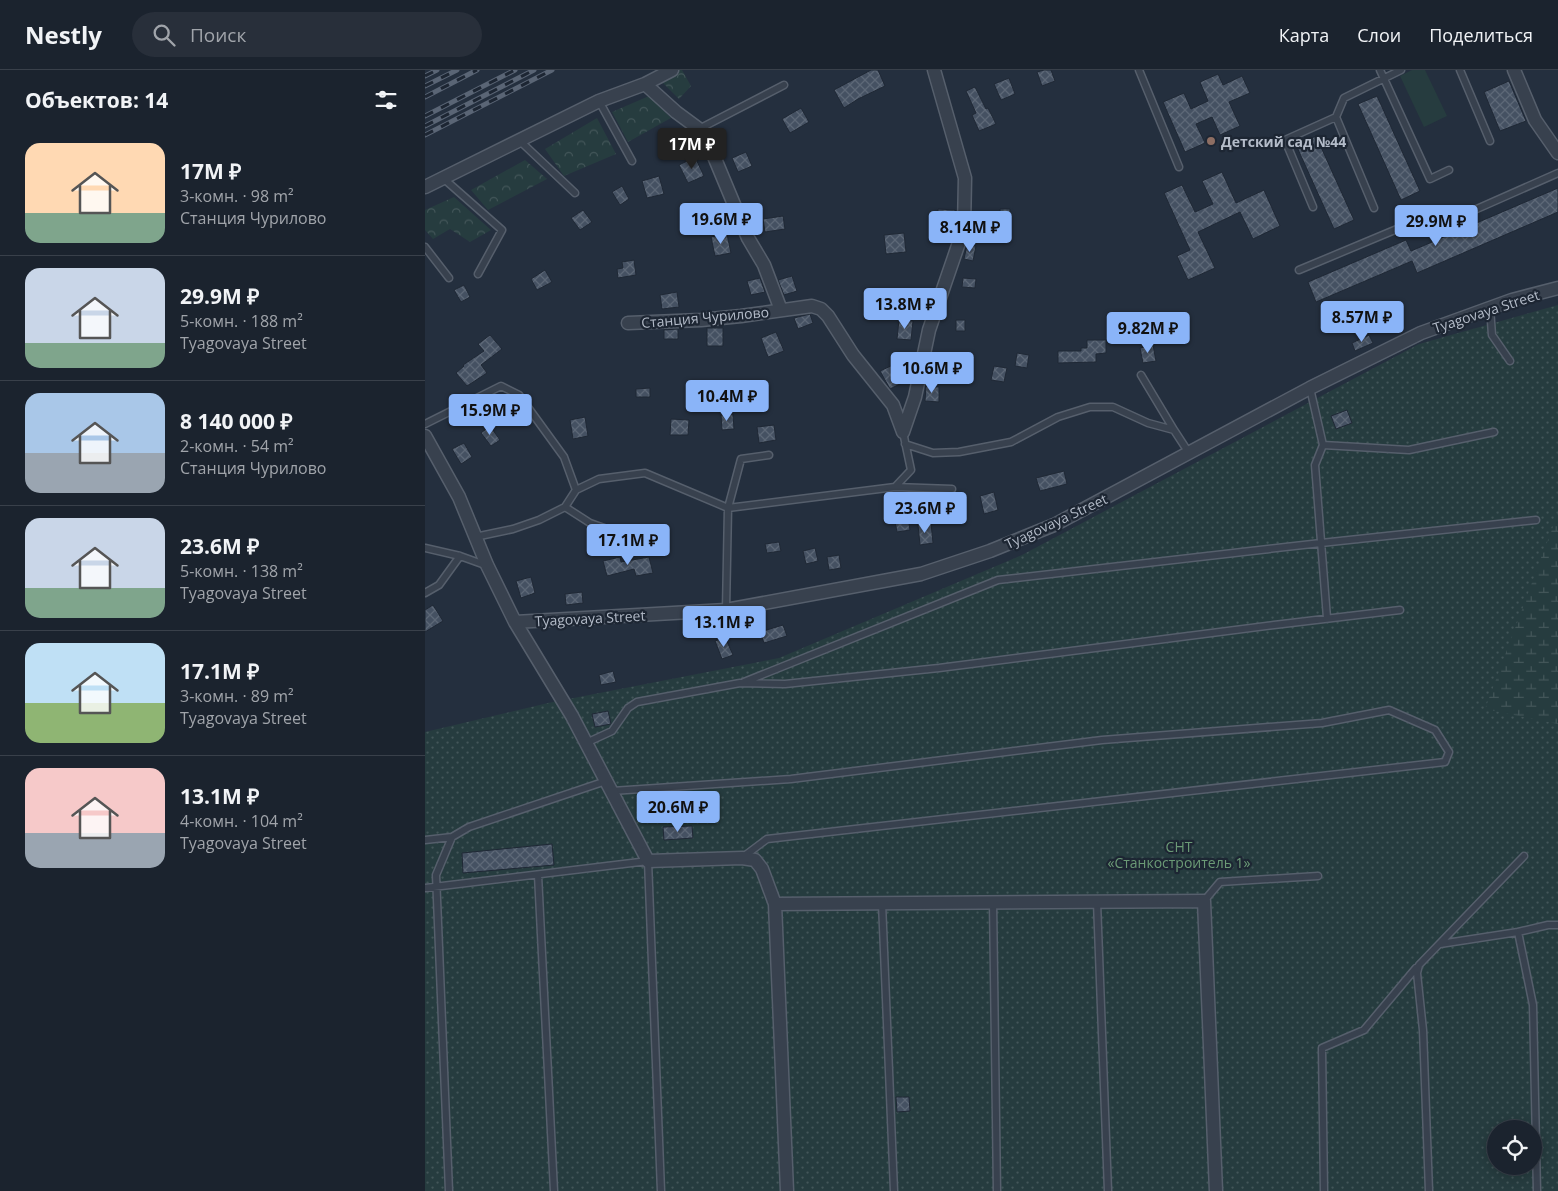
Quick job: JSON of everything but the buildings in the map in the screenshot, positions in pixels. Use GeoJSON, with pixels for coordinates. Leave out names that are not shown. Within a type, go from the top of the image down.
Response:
{"type":"FeatureCollection","features":[{"type":"Feature","properties":{"kind":"street"},"geometry":{"type":"LineString","coordinates":[[425,187],[599,100],[645,84],[672,70]]}},
{"type":"Feature","properties":{"kind":"street"},"geometry":{"type":"LineString","coordinates":[[904,438],[929,330],[964,228],[965,178],[934,70]]}},
{"type":"Feature","properties":{"kind":"street"},"geometry":{"type":"LineString","coordinates":[[1514,70],[1535,120],[1558,153]]}},
{"type":"Feature","properties":{"kind":"street","name":"Станция Чурилово"},"geometry":{"type":"LineString","coordinates":[[645,84],[676,112],[699,129],[707,142],[748,238],[764,265],[781,310]]}},
{"type":"Feature","properties":{"kind":"street","name":"Tyagovaya Street"},"geometry":{"type":"LineString","coordinates":[[515,622],[726,610],[921,574],[990,551],[1054,525],[1310,388],[1421,333],[1512,300],[1558,288]]}},
{"type":"Feature","properties":{"kind":"street","name":"Станция Чурилово"},"geometry":{"type":"LineString","coordinates":[[628,323],[709,319],[813,306],[821,309],[828,316],[853,355],[893,405],[904,438]]}},
{"type":"Feature","properties":{"kind":"street"},"geometry":{"type":"LineString","coordinates":[[425,436],[459,497],[474,537],[515,622],[572,716],[648,861],[742,858],[755,860],[762,869],[775,904],[787,1191]]}},
{"type":"Feature","properties":{"kind":"street"},"geometry":{"type":"LineString","coordinates":[[775,904],[1204,901],[1216,1191]]}},
{"type":"Feature","properties":{"kind":"lane"},"geometry":{"type":"LineString","coordinates":[[1139,70],[1179,167]]}},
{"type":"Feature","properties":{"kind":"lane"},"geometry":{"type":"LineString","coordinates":[[1380,70],[1429,178],[1449,170]]}},
{"type":"Feature","properties":{"kind":"lane"},"geometry":{"type":"LineString","coordinates":[[1313,207],[1285,140],[1335,117],[1344,98],[1401,70]]}},
{"type":"Feature","properties":{"kind":"lane"},"geometry":{"type":"LineString","coordinates":[[1460,70],[1490,141]]}},
{"type":"Feature","properties":{"kind":"lane"},"geometry":{"type":"LineString","coordinates":[[699,129],[784,85]]}},
{"type":"Feature","properties":{"kind":"lane"},"geometry":{"type":"LineString","coordinates":[[599,100],[632,161]]}},
{"type":"Feature","properties":{"kind":"lane"},"geometry":{"type":"LineString","coordinates":[[1335,117],[1373,208]]}},
{"type":"Feature","properties":{"kind":"lane"},"geometry":{"type":"LineString","coordinates":[[520,140],[575,193]]}},
{"type":"Feature","properties":{"kind":"lane"},"geometry":{"type":"LineString","coordinates":[[1299,270],[1409,224],[1427,231],[1558,173]]}},
{"type":"Feature","properties":{"kind":"lane"},"geometry":{"type":"LineString","coordinates":[[443,178],[502,230],[478,274]]}},
{"type":"Feature","properties":{"kind":"lane"},"geometry":{"type":"LineString","coordinates":[[425,247],[449,278]]}},
{"type":"Feature","properties":{"kind":"lane"},"geometry":{"type":"LineString","coordinates":[[1490,308],[1492,335],[1510,361]]}},
{"type":"Feature","properties":{"kind":"lane"},"geometry":{"type":"LineString","coordinates":[[1141,375],[1189,453]]}},
{"type":"Feature","properties":{"kind":"lane"},"geometry":{"type":"LineString","coordinates":[[425,424],[501,386],[519,394],[564,457],[576,490]]}},
{"type":"Feature","properties":{"kind":"lane"},"geometry":{"type":"LineString","coordinates":[[1310,388],[1323,446],[1315,466],[1327,618]]}},
{"type":"Feature","properties":{"kind":"lane"},"geometry":{"type":"LineString","coordinates":[[904,438],[933,452],[959,452],[1011,442],[1058,417],[1090,407],[1113,407],[1148,423],[1174,430]]}},
{"type":"Feature","properties":{"kind":"lane"},"geometry":{"type":"LineString","coordinates":[[1323,446],[1409,450],[1494,432]]}},
{"type":"Feature","properties":{"kind":"lane","name":"Станция Чурилово"},"geometry":{"type":"LineString","coordinates":[[895,487],[911,470],[904,438]]}},
{"type":"Feature","properties":{"kind":"lane"},"geometry":{"type":"LineString","coordinates":[[726,610],[728,508],[741,459],[769,455]]}},
{"type":"Feature","properties":{"kind":"lane"},"geometry":{"type":"LineString","coordinates":[[474,537],[513,529],[539,520],[565,507],[576,490],[599,479],[645,472],[728,508],[895,487],[953,489]]}},
{"type":"Feature","properties":{"kind":"lane"},"geometry":{"type":"LineString","coordinates":[[565,507],[590,523],[618,533],[625,548]]}},
{"type":"Feature","properties":{"kind":"lane"},"geometry":{"type":"LineString","coordinates":[[586,743],[612,731],[628,708],[637,702],[740,683],[998,580],[1536,520]]}},
{"type":"Feature","properties":{"kind":"lane"},"geometry":{"type":"LineString","coordinates":[[425,548],[460,556],[487,565]]}},
{"type":"Feature","properties":{"kind":"lane"},"geometry":{"type":"LineString","coordinates":[[425,592],[439,585],[460,556]]}},
{"type":"Feature","properties":{"kind":"lane"},"geometry":{"type":"LineString","coordinates":[[740,683],[785,684],[939,668],[1400,610]]}},
{"type":"Feature","properties":{"kind":"lane"},"geometry":{"type":"LineString","coordinates":[[425,840],[451,838],[469,827],[609,786],[791,779],[1102,740],[1322,723],[1389,710],[1435,730],[1449,752],[1445,762],[767,839],[742,858]]}},
{"type":"Feature","properties":{"kind":"lane"},"geometry":{"type":"LineString","coordinates":[[449,1191],[436,874],[451,838]]}},
{"type":"Feature","properties":{"kind":"lane"},"geometry":{"type":"LineString","coordinates":[[1324,1191],[1322,1048],[1364,1030],[1419,965],[1524,856]]}},
{"type":"Feature","properties":{"kind":"lane"},"geometry":{"type":"LineString","coordinates":[[425,888],[648,861],[661,1191]]}},
{"type":"Feature","properties":{"kind":"lane"},"geometry":{"type":"LineString","coordinates":[[538,874],[554,1191]]}},
{"type":"Feature","properties":{"kind":"lane"},"geometry":{"type":"LineString","coordinates":[[1204,901],[1220,882],[1318,876]]}},
{"type":"Feature","properties":{"kind":"lane"},"geometry":{"type":"LineString","coordinates":[[993,902],[997,1191]]}},
{"type":"Feature","properties":{"kind":"lane"},"geometry":{"type":"LineString","coordinates":[[1097,902],[1107,1191]]}},
{"type":"Feature","properties":{"kind":"lane"},"geometry":{"type":"LineString","coordinates":[[882,903],[894,1191]]}},
{"type":"Feature","properties":{"kind":"lane"},"geometry":{"type":"LineString","coordinates":[[1439,944],[1558,924]]}},
{"type":"Feature","properties":{"kind":"lane"},"geometry":{"type":"LineString","coordinates":[[1518,932],[1533,1006],[1537,1191]]}},
{"type":"Feature","properties":{"kind":"lane"},"geometry":{"type":"LineString","coordinates":[[1419,965],[1417,972],[1423,1030],[1429,1191]]}},
{"type":"Feature","properties":{"kind":"green space"},"geometry":{"type":"Polygon","coordinates":[[[678,70],[682,70],[691,86],[679,99],[662,82],[678,70]]]}},
{"type":"Feature","properties":{"kind":"green space"},"geometry":{"type":"Polygon","coordinates":[[[1412,70],[1425,70],[1447,116],[1424,127],[1400,76],[1412,70]]]}},
{"type":"Feature","properties":{"kind":"green space"},"geometry":{"type":"Polygon","coordinates":[[[649,96],[671,118],[628,142],[612,112],[649,96]]]}},
{"type":"Feature","properties":{"kind":"green space"},"geometry":{"type":"Polygon","coordinates":[[[597,118],[616,154],[564,176],[545,149],[597,118]]]}},
{"type":"Feature","properties":{"kind":"green space"},"geometry":{"type":"Polygon","coordinates":[[[525,160],[547,179],[488,210],[471,190],[525,160]]]}},
{"type":"Feature","properties":{"kind":"green space"},"geometry":{"type":"Polygon","coordinates":[[[454,197],[491,230],[470,242],[450,229],[433,239],[425,230],[425,210],[454,197]]]}},
{"type":"Feature","properties":{"kind":"green space","name":"СНТ «Станкостроитель 1»"},"geometry":{"type":"Polygon","coordinates":[[[1558,305],[1558,513],[1485,709],[1558,724],[1558,1191],[425,1191],[425,732],[548,703],[779,658],[1022,555],[1419,344],[1558,305]]]}},
{"type":"Feature","properties":{"kind":"green space"},"geometry":{"type":"Polygon","coordinates":[[[1558,458],[1558,817],[1479,767],[1469,604],[1558,458]]]}},
{"type":"Feature","properties":{"kind":"railway"},"geometry":{"type":"LineString","coordinates":[[425,76],[437,70]]}},
{"type":"Feature","properties":{"kind":"railway"},"geometry":{"type":"LineString","coordinates":[[425,86],[457,70]]}},
{"type":"Feature","properties":{"kind":"railway"},"geometry":{"type":"LineString","coordinates":[[425,97],[477,70]]}},
{"type":"Feature","properties":{"kind":"railway"},"geometry":{"type":"LineString","coordinates":[[425,116],[515,70]]}},
{"type":"Feature","properties":{"kind":"railway"},"geometry":{"type":"LineString","coordinates":[[425,126],[534,70]]}},
{"type":"Feature","properties":{"kind":"railway"},"geometry":{"type":"LineString","coordinates":[[425,135],[552,70]]}},
{"type":"Feature","properties":{"kind":"place","name":"Детский сад №44"},"geometry":{"type":"Point","coordinates":[1211,141]}}]}
